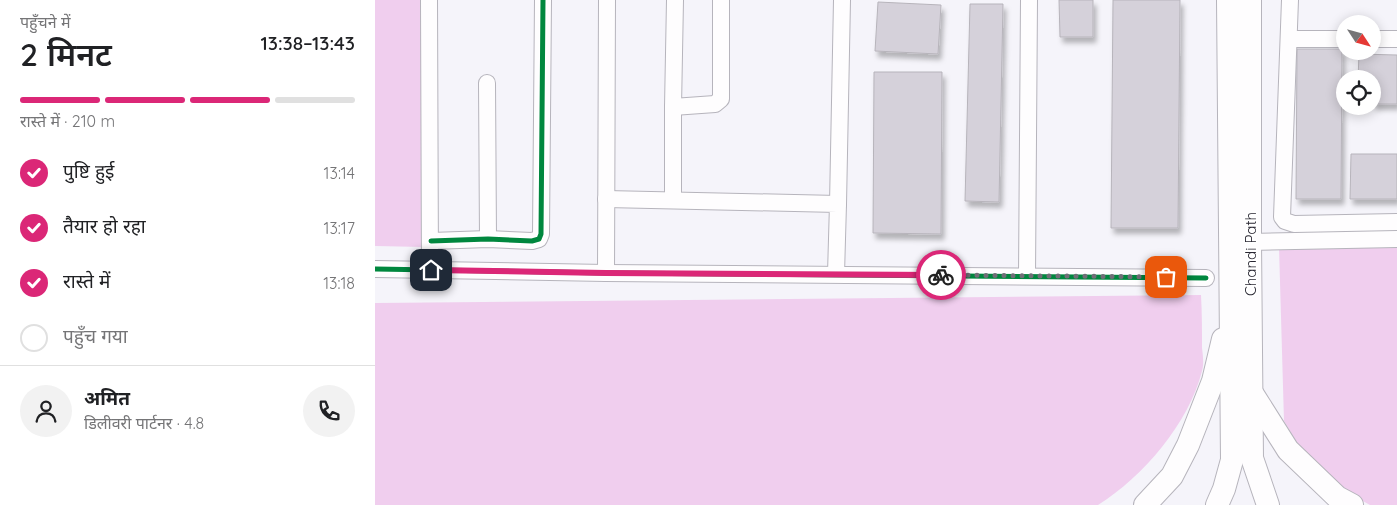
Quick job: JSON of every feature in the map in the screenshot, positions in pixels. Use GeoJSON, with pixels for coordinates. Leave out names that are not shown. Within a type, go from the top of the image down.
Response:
{"type":"FeatureCollection","features":[{"type":"Feature","properties":{"kind":"main road","name":"Chandi Path"},"geometry":{"type":"LineString","coordinates":[[1217,505],[1224,489],[1232,460],[1228,0]]}},
{"type":"Feature","properties":{"kind":"main road","name":"Chandi Path"},"geometry":{"type":"LineString","coordinates":[[1250,0],[1249,242],[1252,458],[1268,505]]}},
{"type":"Feature","properties":{"kind":"main road"},"geometry":{"type":"LineString","coordinates":[[1145,505],[1172,476],[1202,412],[1213,381],[1221,349],[1231,284]]}},
{"type":"Feature","properties":{"kind":"main road"},"geometry":{"type":"LineString","coordinates":[[1252,393],[1288,450],[1337,497],[1352,505]]}},
{"type":"Feature","properties":{"kind":"street"},"geometry":{"type":"LineString","coordinates":[[429,0],[431,270]]}},
{"type":"Feature","properties":{"kind":"street"},"geometry":{"type":"LineString","coordinates":[[431,241],[488,239],[532,241],[539,239],[541,234],[543,0]]}},
{"type":"Feature","properties":{"kind":"street"},"geometry":{"type":"LineString","coordinates":[[606,273],[607,0]]}},
{"type":"Feature","properties":{"kind":"street"},"geometry":{"type":"LineString","coordinates":[[673,200],[675,0]]}},
{"type":"Feature","properties":{"kind":"street"},"geometry":{"type":"LineString","coordinates":[[673,107],[715,104],[721,99],[721,0]]}},
{"type":"Feature","properties":{"kind":"street"},"geometry":{"type":"LineString","coordinates":[[837,274],[842,0]]}},
{"type":"Feature","properties":{"kind":"street"},"geometry":{"type":"LineString","coordinates":[[1027,275],[1029,0]]}},
{"type":"Feature","properties":{"kind":"street"},"geometry":{"type":"LineString","coordinates":[[1290,0],[1282,217],[1285,221],[1294,224],[1397,222]]}},
{"type":"Feature","properties":{"kind":"street"},"geometry":{"type":"LineString","coordinates":[[1289,39],[1336,39]]}},
{"type":"Feature","properties":{"kind":"street"},"geometry":{"type":"LineString","coordinates":[[1381,39],[1397,39]]}},
{"type":"Feature","properties":{"kind":"street"},"geometry":{"type":"LineString","coordinates":[[487,83],[488,239]]}},
{"type":"Feature","properties":{"kind":"street"},"geometry":{"type":"LineString","coordinates":[[606,199],[838,204]]}},
{"type":"Feature","properties":{"kind":"street"},"geometry":{"type":"LineString","coordinates":[[1249,242],[1397,239]]}},
{"type":"Feature","properties":{"kind":"street"},"geometry":{"type":"LineString","coordinates":[[375,269],[1205,278]]}},
{"type":"Feature","properties":{"kind":"shaded area"},"geometry":{"type":"Polygon","coordinates":[[[375,0],[427,0],[424,247],[375,246],[375,0]]]}},
{"type":"Feature","properties":{"kind":"shaded area"},"geometry":{"type":"Polygon","coordinates":[[[1279,247],[1397,248],[1397,505],[1370,505],[1343,490],[1302,451],[1284,421],[1279,247]]]}},
{"type":"Feature","properties":{"kind":"shaded area"},"geometry":{"type":"Polygon","coordinates":[[[1201,295],[1203,366],[1196,391],[1187,410],[1162,447],[1147,464],[1131,480],[1098,505],[375,505],[375,303],[1201,295]]]}},
{"type":"Feature","properties":{"kind":"building"},"geometry":{"type":"Polygon","coordinates":[[[1059,0],[1093,0],[1093,37],[1060,37],[1059,0]]]}},
{"type":"Feature","properties":{"kind":"building"},"geometry":{"type":"Polygon","coordinates":[[[1113,0],[1180,0],[1178,228],[1111,228],[1113,0]]]}},
{"type":"Feature","properties":{"kind":"building"},"geometry":{"type":"Polygon","coordinates":[[[878,2],[941,5],[938,54],[875,51],[878,2]]]}},
{"type":"Feature","properties":{"kind":"building"},"geometry":{"type":"Polygon","coordinates":[[[970,4],[1003,4],[999,202],[965,201],[970,4]]]}},
{"type":"Feature","properties":{"kind":"building"},"geometry":{"type":"Polygon","coordinates":[[[1297,49],[1336,49],[1336,60],[1342,60],[1342,70],[1336,70],[1336,115],[1342,115],[1341,199],[1296,199],[1297,49]]]}},
{"type":"Feature","properties":{"kind":"building"},"geometry":{"type":"Polygon","coordinates":[[[1381,55],[1397,55],[1397,104],[1381,104],[1381,70],[1358,70],[1359,60],[1381,60],[1381,55]]]}},
{"type":"Feature","properties":{"kind":"building"},"geometry":{"type":"Polygon","coordinates":[[[874,72],[942,72],[941,234],[873,233],[874,72]]]}},
{"type":"Feature","properties":{"kind":"building"},"geometry":{"type":"Polygon","coordinates":[[[1351,154],[1397,154],[1397,199],[1350,199],[1351,154]]]}},
{"type":"Feature","properties":{"kind":"cycle path"},"geometry":{"type":"LineString","coordinates":[[431,241],[488,239],[532,241],[539,239],[541,234],[543,0]]}},
{"type":"Feature","properties":{"kind":"cycle path"},"geometry":{"type":"LineString","coordinates":[[375,269],[1206,278]]}},
{"type":"Feature","properties":{"kind":"way so far"},"geometry":{"type":"LineString","coordinates":[[941,275],[1166,277]]}},
{"type":"Feature","properties":{"kind":"route"},"geometry":{"type":"LineString","coordinates":[[431,270],[941,275]]}}]}
